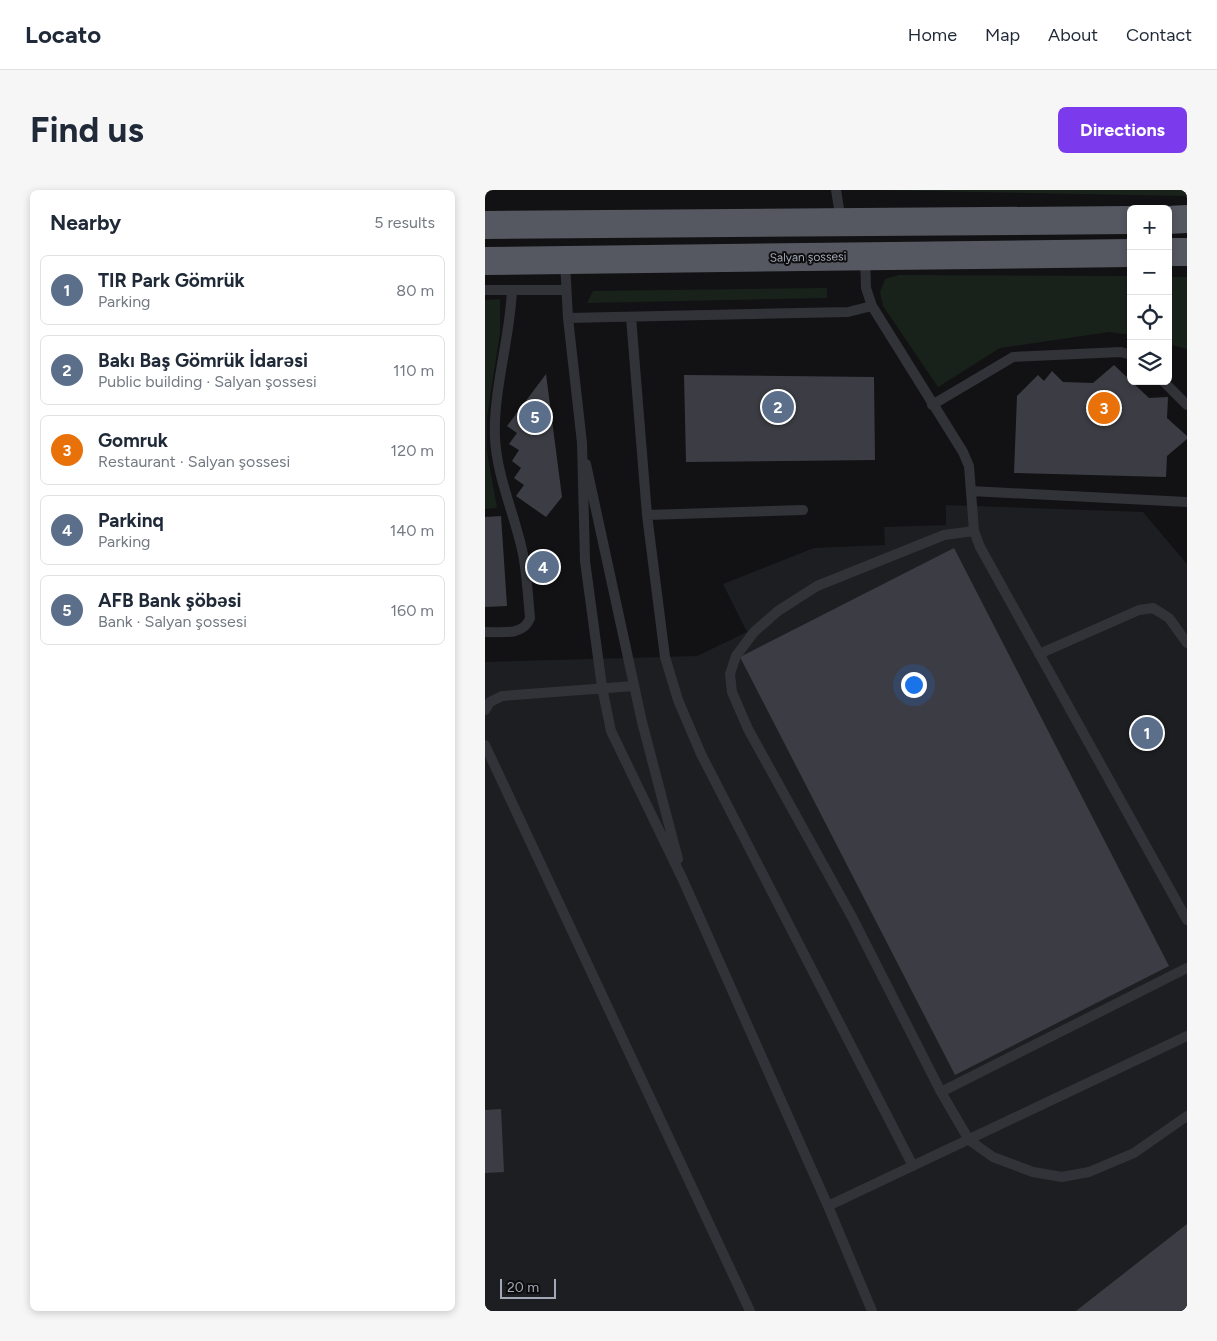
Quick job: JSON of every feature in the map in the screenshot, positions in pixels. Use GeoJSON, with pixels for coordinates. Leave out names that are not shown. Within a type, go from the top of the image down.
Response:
{"type":"FeatureCollection","features":[{"type":"Feature","properties":{"kind":"highway"},"geometry":{"type":"LineString","coordinates":[[1172,220],[1187,219]]}},
{"type":"Feature","properties":{"kind":"highway"},"geometry":{"type":"LineString","coordinates":[[485,224],[1127,220]]}},
{"type":"Feature","properties":{"kind":"highway"},"geometry":{"type":"LineString","coordinates":[[1172,252],[1187,252]]}},
{"type":"Feature","properties":{"kind":"highway","name":"Salyan şossesi"},"geometry":{"type":"LineString","coordinates":[[485,261],[1127,253]]}},
{"type":"Feature","properties":{"kind":"lane"},"geometry":{"type":"LineString","coordinates":[[836,190],[841,222]]}},
{"type":"Feature","properties":{"kind":"lane"},"geometry":{"type":"LineString","coordinates":[[865,256],[866,288],[871,306],[963,452],[969,466],[974,531],[981,547],[1187,920]]}},
{"type":"Feature","properties":{"kind":"lane"},"geometry":{"type":"LineString","coordinates":[[565,261],[568,318],[581,443],[585,561],[602,687],[611,731],[683,880],[828,1206],[872,1311]]}},
{"type":"Feature","properties":{"kind":"lane"},"geometry":{"type":"LineString","coordinates":[[485,290],[566,290]]}},
{"type":"Feature","properties":{"kind":"lane"},"geometry":{"type":"LineString","coordinates":[[485,632],[520,631],[528,625],[530,618],[523,554],[499,470],[495,439],[495,415],[509,329],[512,290]]}},
{"type":"Feature","properties":{"kind":"lane"},"geometry":{"type":"LineString","coordinates":[[568,318],[848,312],[871,306]]}},
{"type":"Feature","properties":{"kind":"lane"},"geometry":{"type":"LineString","coordinates":[[631,317],[647,516],[662,638],[678,700],[701,754],[913,1166]]}},
{"type":"Feature","properties":{"kind":"lane"},"geometry":{"type":"LineString","coordinates":[[932,405],[1013,358],[1121,352],[1127,354]]}},
{"type":"Feature","properties":{"kind":"lane"},"geometry":{"type":"LineString","coordinates":[[1167,385],[1187,405]]}},
{"type":"Feature","properties":{"kind":"lane"},"geometry":{"type":"LineString","coordinates":[[581,443],[634,686],[683,880]]}},
{"type":"Feature","properties":{"kind":"lane"},"geometry":{"type":"LineString","coordinates":[[971,491],[1187,502]]}},
{"type":"Feature","properties":{"kind":"lane"},"geometry":{"type":"LineString","coordinates":[[647,516],[803,510]]}},
{"type":"Feature","properties":{"kind":"lane"},"geometry":{"type":"LineString","coordinates":[[974,531],[944,535],[817,586],[778,611],[754,632],[736,656],[730,674],[732,692],[748,729],[852,917],[941,1092],[969,1140],[993,1157],[1033,1172],[1062,1177],[1089,1172],[1134,1153],[1187,1116]]}},
{"type":"Feature","properties":{"kind":"lane"},"geometry":{"type":"LineString","coordinates":[[1039,654],[1139,610],[1153,608],[1169,618],[1187,643]]}},
{"type":"Feature","properties":{"kind":"lane"},"geometry":{"type":"LineString","coordinates":[[485,710],[490,702],[502,696],[634,686]]}},
{"type":"Feature","properties":{"kind":"lane"},"geometry":{"type":"LineString","coordinates":[[485,744],[750,1311]]}},
{"type":"Feature","properties":{"kind":"lane"},"geometry":{"type":"LineString","coordinates":[[941,1092],[1187,968]]}},
{"type":"Feature","properties":{"kind":"lane"},"geometry":{"type":"LineString","coordinates":[[828,1206],[1187,1036]]}},
{"type":"Feature","properties":{"kind":"shaded area"},"geometry":{"type":"Polygon","coordinates":[[[869,190],[1187,190],[1187,196],[869,190]]]}},
{"type":"Feature","properties":{"kind":"shaded area"},"geometry":{"type":"Polygon","coordinates":[[[899,275],[1127,276],[1127,334],[1109,332],[1000,348],[938,387],[883,306],[880,292],[885,279],[899,275]]]}},
{"type":"Feature","properties":{"kind":"shaded area"},"geometry":{"type":"Polygon","coordinates":[[[1172,277],[1187,277],[1187,349],[1172,345],[1172,277]]]}},
{"type":"Feature","properties":{"kind":"shaded area"},"geometry":{"type":"Polygon","coordinates":[[[827,288],[827,298],[587,303],[593,291],[827,288]]]}},
{"type":"Feature","properties":{"kind":"shaded area"},"geometry":{"type":"Polygon","coordinates":[[[500,299],[500,333],[487,417],[487,452],[497,508],[485,509],[485,300],[500,299]]]}},
{"type":"Feature","properties":{"kind":"shaded area"},"geometry":{"type":"Polygon","coordinates":[[[946,505],[1143,512],[1187,564],[1187,1311],[485,1311],[485,662],[697,656],[747,632],[723,584],[814,548],[885,545],[884,527],[946,525],[946,505]]]}},
{"type":"Feature","properties":{"kind":"building"},"geometry":{"type":"Polygon","coordinates":[[[1114,365],[1127,377],[1127,385],[1135,385],[1149,398],[1168,397],[1167,418],[1187,436],[1187,439],[1167,456],[1166,477],[1014,473],[1017,396],[1038,375],[1044,381],[1052,371],[1063,382],[1093,383],[1114,365]]]}},
{"type":"Feature","properties":{"kind":"building"},"geometry":{"type":"Polygon","coordinates":[[[546,374],[562,497],[546,517],[516,496],[524,485],[514,478],[521,468],[512,461],[519,450],[509,444],[517,433],[507,426],[546,374]]]}},
{"type":"Feature","properties":{"kind":"building"},"geometry":{"type":"Polygon","coordinates":[[[684,375],[874,377],[875,460],[686,462],[684,375]]]}},
{"type":"Feature","properties":{"kind":"building"},"geometry":{"type":"Polygon","coordinates":[[[501,516],[507,606],[485,607],[485,517],[501,516]]]}},
{"type":"Feature","properties":{"kind":"building"},"geometry":{"type":"Polygon","coordinates":[[[954,548],[1169,966],[955,1075],[740,657],[954,548]]]}},
{"type":"Feature","properties":{"kind":"building"},"geometry":{"type":"Polygon","coordinates":[[[501,1109],[504,1172],[485,1173],[485,1110],[501,1109]]]}},
{"type":"Feature","properties":{"kind":"building"},"geometry":{"type":"Polygon","coordinates":[[[1187,1224],[1187,1311],[1076,1311],[1187,1224]]]}},
{"type":"Feature","properties":{"kind":"place","name":"Bakı Baş Gömrük İdarəsi"},"geometry":{"type":"Point","coordinates":[778,407]}},
{"type":"Feature","properties":{"kind":"place","name":"Gomruk"},"geometry":{"type":"Point","coordinates":[1104,408]}},
{"type":"Feature","properties":{"kind":"place","name":"AFB Bank şöbəsi"},"geometry":{"type":"Point","coordinates":[535,417]}},
{"type":"Feature","properties":{"kind":"place","name":"Parkinq"},"geometry":{"type":"Point","coordinates":[543,567]}},
{"type":"Feature","properties":{"kind":"place","name":"TIR Park Gömrük"},"geometry":{"type":"Point","coordinates":[1147,733]}}]}
